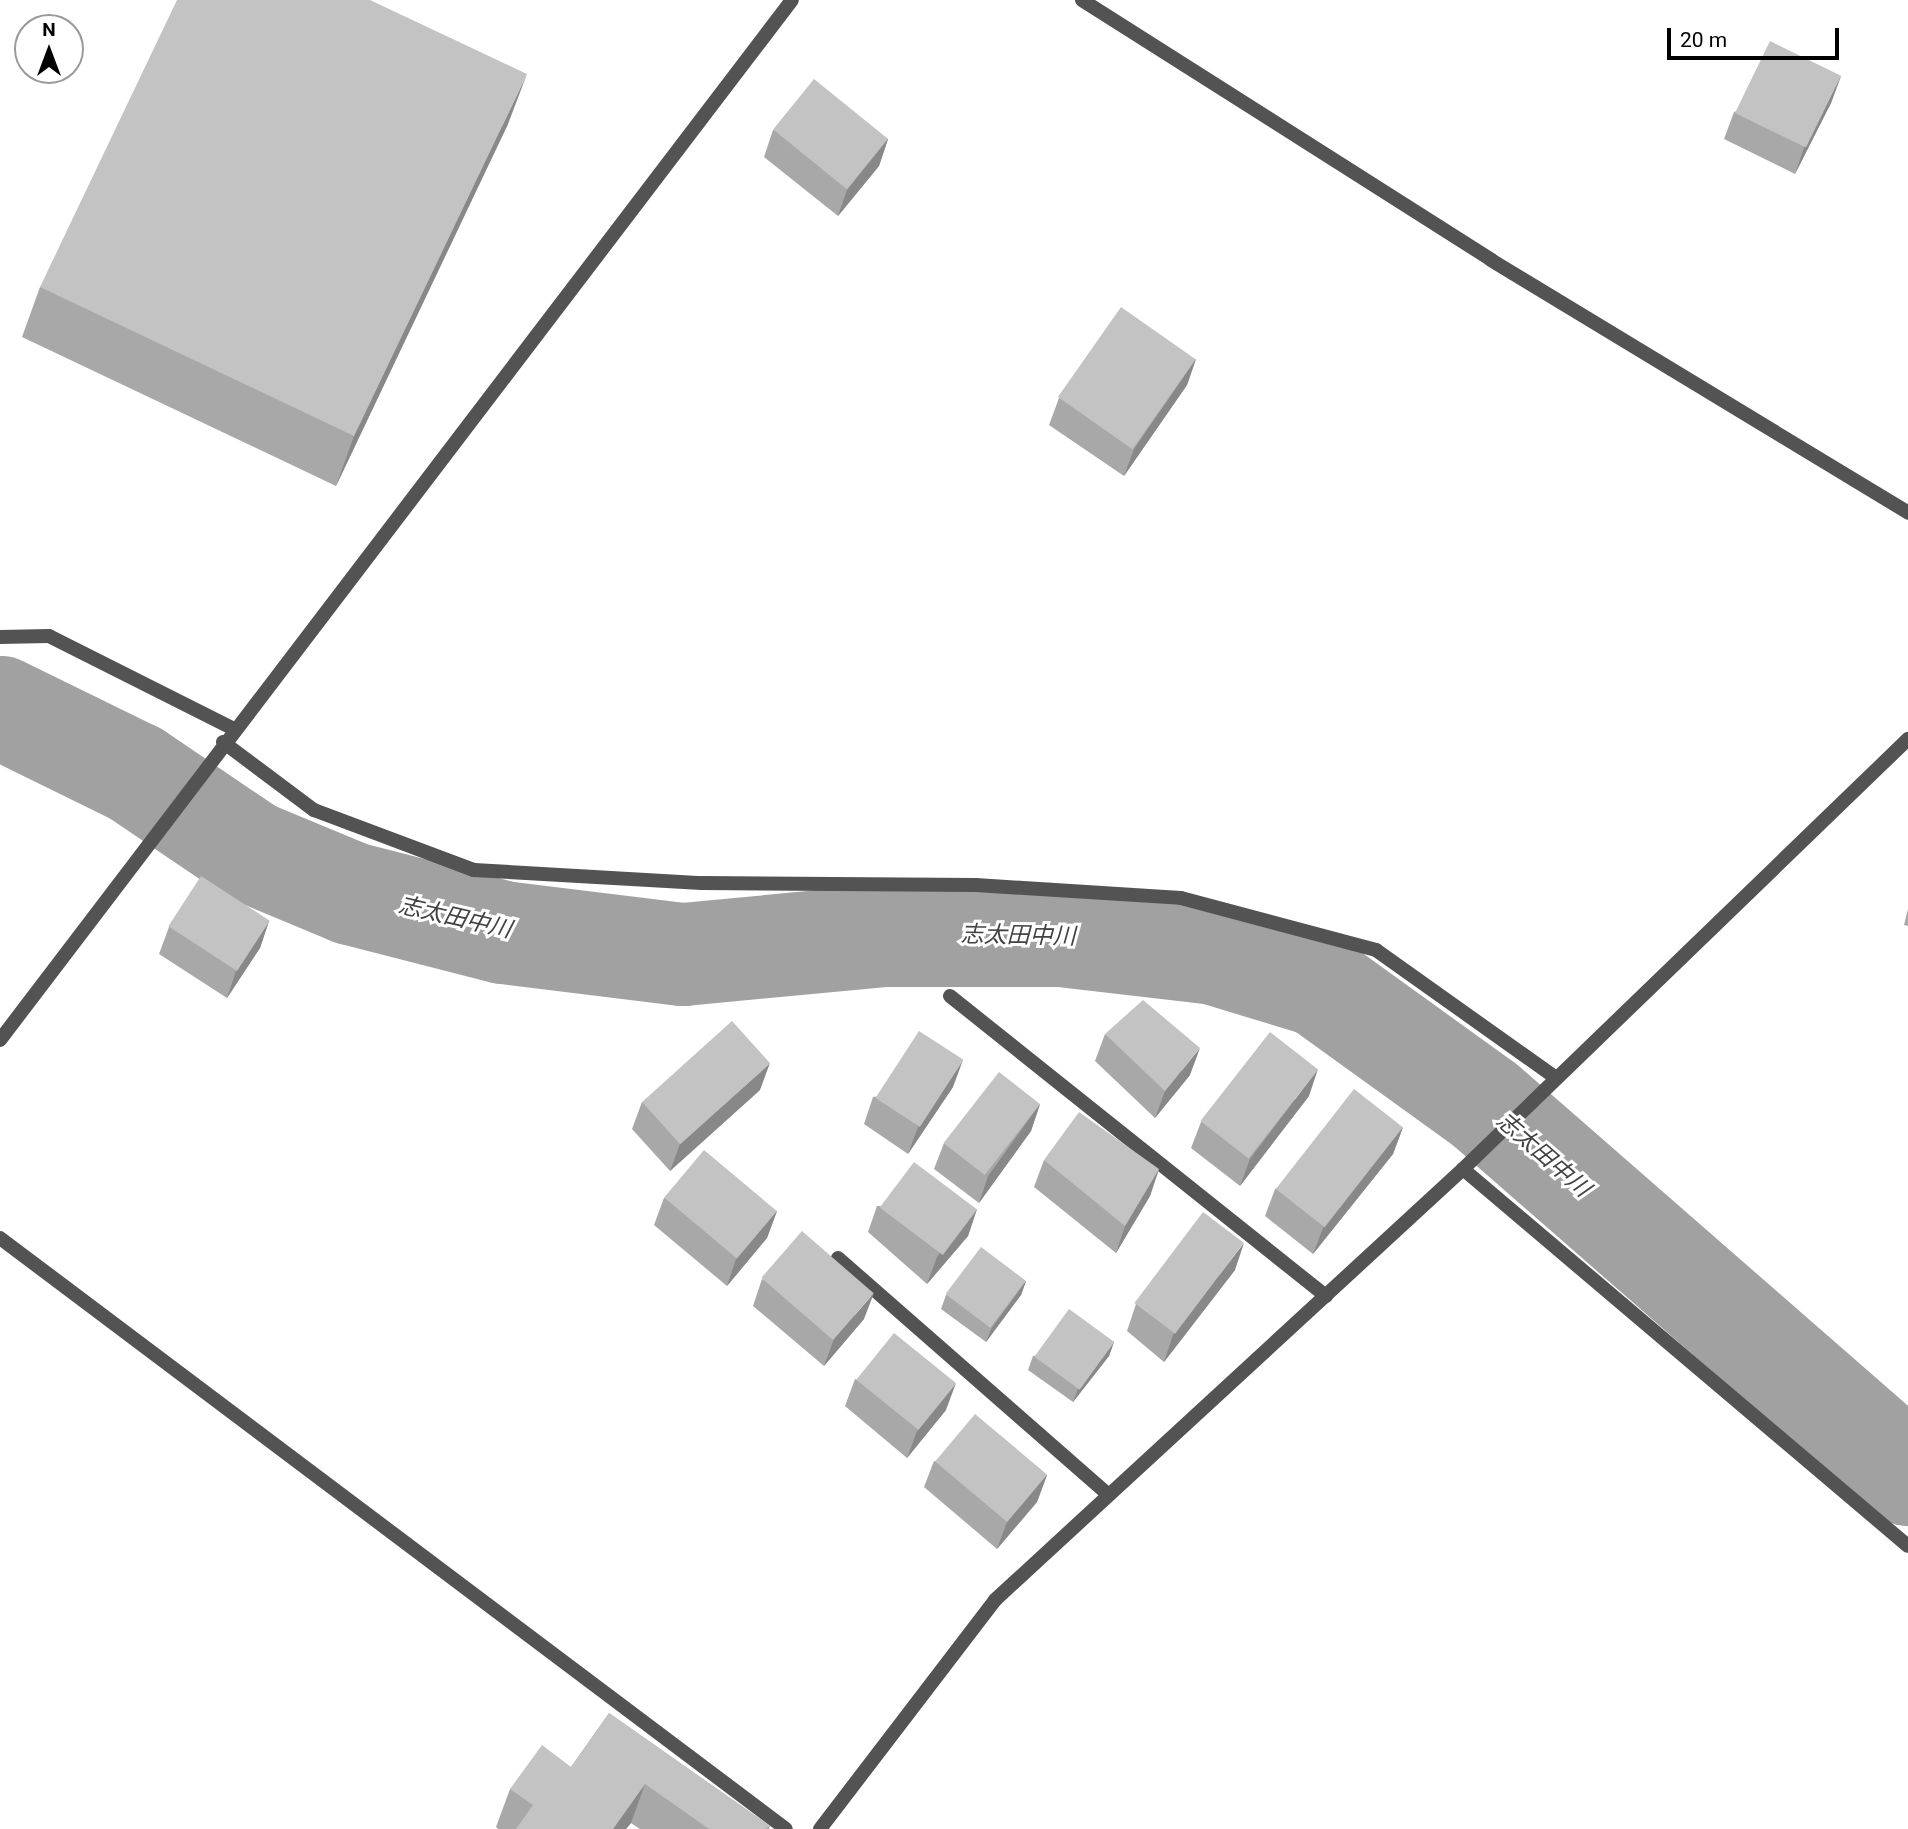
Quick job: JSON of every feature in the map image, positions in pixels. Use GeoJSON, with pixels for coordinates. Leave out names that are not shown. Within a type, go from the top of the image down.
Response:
{"type":"FeatureCollection","features":[{"type":"Feature","properties":{"kind":"street"},"geometry":{"type":"LineString","coordinates":[[0,1040],[154,840],[223,742],[624,228],[792,0]]}},
{"type":"Feature","properties":{"kind":"street"},"geometry":{"type":"LineString","coordinates":[[1082,0],[1491,260],[1908,513]]}},
{"type":"Feature","properties":{"kind":"street"},"geometry":{"type":"LineString","coordinates":[[0,637],[49,636],[234,729]]}},
{"type":"Feature","properties":{"kind":"street"},"geometry":{"type":"LineString","coordinates":[[820,1829],[995,1600],[1463,1170],[1908,739]]}},
{"type":"Feature","properties":{"kind":"street"},"geometry":{"type":"LineString","coordinates":[[223,742],[314,810],[474,870],[702,883],[976,885],[1181,898],[1376,950],[1556,1078]]}},
{"type":"Feature","properties":{"kind":"street"},"geometry":{"type":"LineString","coordinates":[[950,996],[1326,1296]]}},
{"type":"Feature","properties":{"kind":"street"},"geometry":{"type":"LineString","coordinates":[[1463,1170],[1908,1546]]}},
{"type":"Feature","properties":{"kind":"street"},"geometry":{"type":"LineString","coordinates":[[0,1238],[786,1829]]}},
{"type":"Feature","properties":{"kind":"street"},"geometry":{"type":"LineString","coordinates":[[838,1258],[1108,1494]]}},
{"type":"Feature","properties":{"kind":"building"},"geometry":{"type":"Polygon","coordinates":[[[177,0],[370,0],[527,74],[354,436],[40,287],[177,0]]]}},
{"type":"Feature","properties":{"kind":"building"},"geometry":{"type":"Polygon","coordinates":[[[1770,41],[1841,76],[1806,148],[1735,113],[1770,41]]]}},
{"type":"Feature","properties":{"kind":"building"},"geometry":{"type":"Polygon","coordinates":[[[814,79],[888,139],[847,189],[773,130],[814,79]]]}},
{"type":"Feature","properties":{"kind":"building"},"geometry":{"type":"Polygon","coordinates":[[[1121,307],[1196,359],[1132,449],[1058,397],[1121,307]]]}},
{"type":"Feature","properties":{"kind":"building"},"geometry":{"type":"Polygon","coordinates":[[[201,876],[270,921],[237,971],[168,926],[201,876]]]}},
{"type":"Feature","properties":{"kind":"building"},"geometry":{"type":"Polygon","coordinates":[[[1143,1000],[1200,1048],[1165,1091],[1105,1034],[1143,1000]]]}},
{"type":"Feature","properties":{"kind":"building"},"geometry":{"type":"Polygon","coordinates":[[[732,1021],[770,1063],[680,1144],[642,1102],[732,1021]]]}},
{"type":"Feature","properties":{"kind":"building"},"geometry":{"type":"Polygon","coordinates":[[[919,1031],[963,1060],[920,1127],[875,1098],[919,1031]]]}},
{"type":"Feature","properties":{"kind":"building"},"geometry":{"type":"Polygon","coordinates":[[[1270,1032],[1318,1070],[1248,1159],[1200,1121],[1270,1032]]]}},
{"type":"Feature","properties":{"kind":"building"},"geometry":{"type":"Polygon","coordinates":[[[999,1072],[1040,1104],[985,1175],[944,1143],[999,1072]]]}},
{"type":"Feature","properties":{"kind":"building"},"geometry":{"type":"Polygon","coordinates":[[[1354,1089],[1403,1127],[1325,1227],[1276,1189],[1354,1089]]]}},
{"type":"Feature","properties":{"kind":"building"},"geometry":{"type":"Polygon","coordinates":[[[1079,1112],[1159,1169],[1125,1226],[1044,1160],[1079,1112]]]}},
{"type":"Feature","properties":{"kind":"building"},"geometry":{"type":"Polygon","coordinates":[[[704,1150],[777,1211],[737,1259],[664,1197],[704,1150]]]}},
{"type":"Feature","properties":{"kind":"building"},"geometry":{"type":"Polygon","coordinates":[[[914,1162],[977,1210],[943,1255],[880,1208],[914,1162]]]}},
{"type":"Feature","properties":{"kind":"building"},"geometry":{"type":"Polygon","coordinates":[[[1203,1212],[1244,1243],[1175,1334],[1134,1303],[1203,1212]]]}},
{"type":"Feature","properties":{"kind":"building"},"geometry":{"type":"Polygon","coordinates":[[[802,1231],[874,1293],[833,1340],[761,1278],[802,1231]]]}},
{"type":"Feature","properties":{"kind":"building"},"geometry":{"type":"Polygon","coordinates":[[[981,1247],[1026,1281],[990,1328],[945,1294],[981,1247]]]}},
{"type":"Feature","properties":{"kind":"building"},"geometry":{"type":"Polygon","coordinates":[[[1069,1309],[1114,1342],[1080,1390],[1034,1357],[1069,1309]]]}},
{"type":"Feature","properties":{"kind":"building"},"geometry":{"type":"Polygon","coordinates":[[[894,1333],[956,1383],[918,1430],[856,1380],[894,1333]]]}},
{"type":"Feature","properties":{"kind":"building"},"geometry":{"type":"Polygon","coordinates":[[[975,1414],[1047,1474],[1007,1522],[935,1461],[975,1414]]]}},
{"type":"Feature","properties":{"kind":"building"},"geometry":{"type":"Polygon","coordinates":[[[609,1713],[770,1826],[765,1829],[709,1829],[645,1784],[613,1829],[516,1829],[533,1805],[510,1789],[542,1745],[571,1767],[609,1713]]]}},
{"type":"Feature","properties":{"kind":"waterway","name":"志太田中川"},"geometry":{"type":"LineString","coordinates":[[0,707],[135,773],[250,851],[351,893],[503,932],[683,954],[884,935],[1061,935],[1214,953],[1319,985],[1484,1104],[1908,1474]]}}]}
